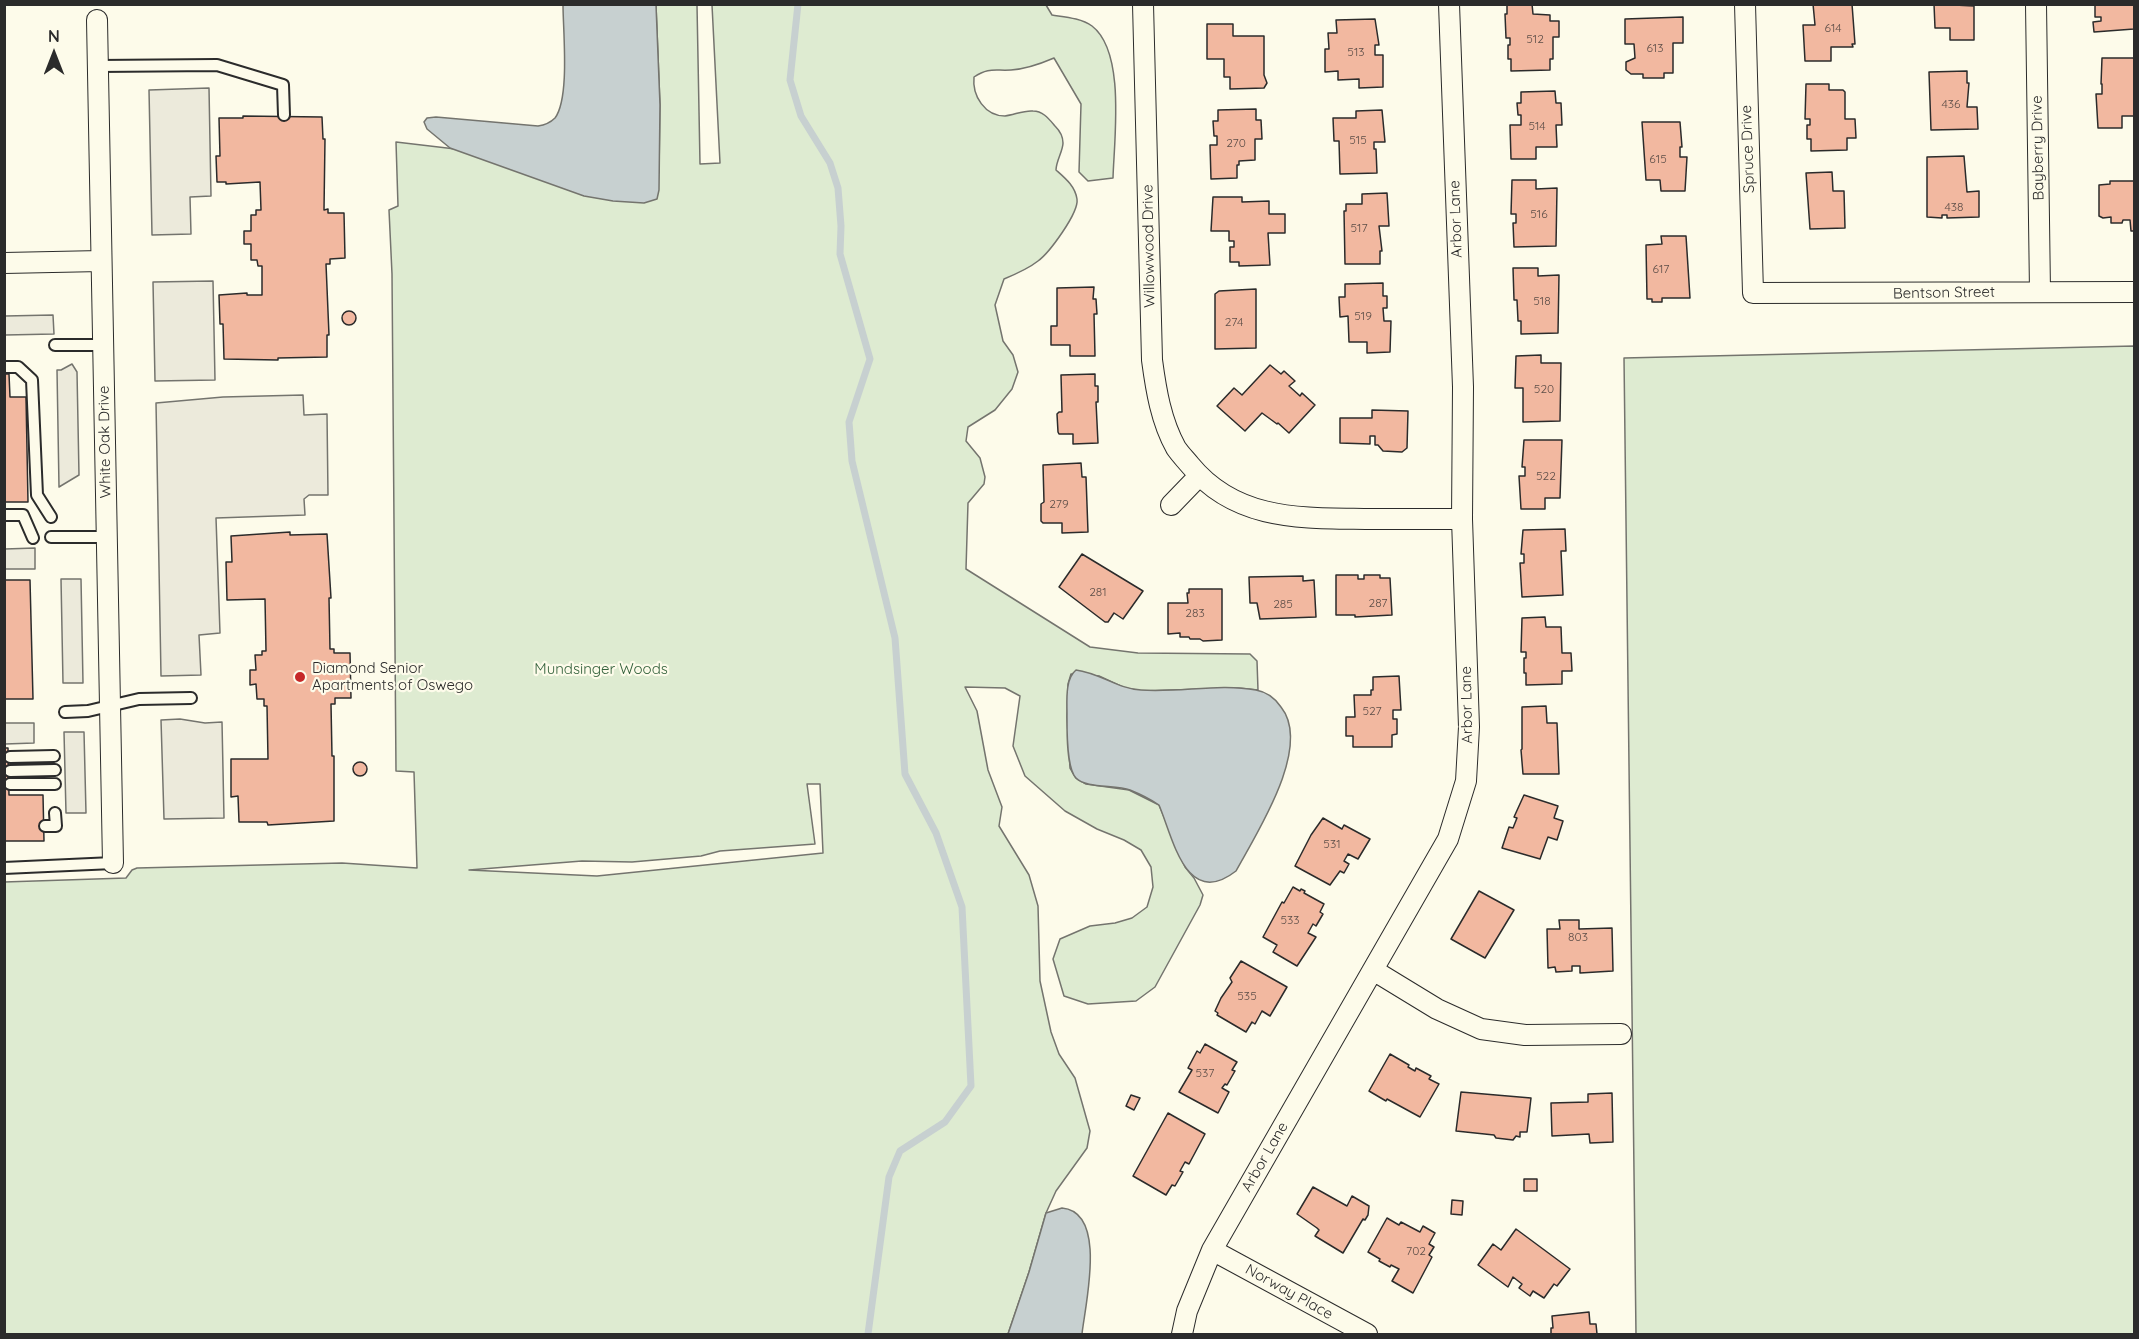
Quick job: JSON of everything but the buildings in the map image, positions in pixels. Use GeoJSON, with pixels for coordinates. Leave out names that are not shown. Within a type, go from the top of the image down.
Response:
{"type":"FeatureCollection","features":[{"type":"Feature","properties":{"kind":"street","name":"Willowwood Drive"},"geometry":{"type":"LineString","coordinates":[[1143,4],[1152,360],[1165,422],[1177,449],[1199,476],[1233,500],[1260,511],[1300,518],[1462,519]]}},
{"type":"Feature","properties":{"kind":"street","name":"Arbor Lane"},"geometry":{"type":"LineString","coordinates":[[1182,1335],[1187,1311],[1212,1250],[1448,838],[1466,781],[1469,727],[1462,519],[1463,387],[1449,4]]}},
{"type":"Feature","properties":{"kind":"street","name":"Spruce Drive"},"geometry":{"type":"LineString","coordinates":[[1744,4],[1753,293]]}},
{"type":"Feature","properties":{"kind":"street","name":"Bayberry Drive"},"geometry":{"type":"LineString","coordinates":[[2036,4],[2040,292]]}},
{"type":"Feature","properties":{"kind":"street","name":"White Oak Drive"},"geometry":{"type":"LineString","coordinates":[[97,20],[113,863]]}},
{"type":"Feature","properties":{"kind":"street"},"geometry":{"type":"LineString","coordinates":[[4,263],[101,261]]}},
{"type":"Feature","properties":{"kind":"street","name":"Bentson Street"},"geometry":{"type":"LineString","coordinates":[[1753,293],[2134,292]]}},
{"type":"Feature","properties":{"kind":"street"},"geometry":{"type":"LineString","coordinates":[[1171,505],[1199,476]]}},
{"type":"Feature","properties":{"kind":"street"},"geometry":{"type":"LineString","coordinates":[[1373,970],[1437,1009],[1481,1029],[1525,1035],[1621,1034]]}},
{"type":"Feature","properties":{"kind":"street","name":"Norway Place"},"geometry":{"type":"LineString","coordinates":[[1212,1250],[1367,1335]]}},
{"type":"Feature","properties":{"kind":"lane"},"geometry":{"type":"LineString","coordinates":[[98,66],[217,65],[283,85],[284,115]]}},
{"type":"Feature","properties":{"kind":"lane"},"geometry":{"type":"LineString","coordinates":[[55,345],[103,345]]}},
{"type":"Feature","properties":{"kind":"lane"},"geometry":{"type":"LineString","coordinates":[[4,368],[18,368],[32,380],[37,495],[51,516]]}},
{"type":"Feature","properties":{"kind":"lane"},"geometry":{"type":"LineString","coordinates":[[4,515],[23,515],[33,538]]}},
{"type":"Feature","properties":{"kind":"lane"},"geometry":{"type":"LineString","coordinates":[[51,537],[107,537]]}},
{"type":"Feature","properties":{"kind":"lane"},"geometry":{"type":"LineString","coordinates":[[65,712],[88,711],[139,699],[191,698]]}},
{"type":"Feature","properties":{"kind":"lane"},"geometry":{"type":"LineString","coordinates":[[10,757],[54,756]]}},
{"type":"Feature","properties":{"kind":"lane"},"geometry":{"type":"LineString","coordinates":[[10,771],[55,770]]}},
{"type":"Feature","properties":{"kind":"lane"},"geometry":{"type":"LineString","coordinates":[[10,784],[55,784]]}},
{"type":"Feature","properties":{"kind":"lane"},"geometry":{"type":"LineString","coordinates":[[45,826],[56,826],[56,813]]}},
{"type":"Feature","properties":{"kind":"lane"},"geometry":{"type":"LineString","coordinates":[[4,868],[113,863]]}},
{"type":"Feature","properties":{"kind":"green space","name":"Mundsinger Woods"},"geometry":{"type":"Polygon","coordinates":[[[656,5],[697,5],[700,164],[720,163],[712,5],[1046,5],[1052,15],[1078,20],[1092,26],[1103,38],[1110,55],[1116,98],[1113,178],[1088,181],[1079,172],[1081,104],[1054,58],[1028,67],[988,71],[974,77],[978,98],[991,113],[1005,116],[1037,111],[1056,128],[1062,136],[1063,143],[1056,170],[1072,186],[1077,199],[1073,213],[1056,242],[1034,264],[1004,279],[995,305],[1003,341],[1013,355],[1018,372],[1012,389],[995,410],[968,427],[966,441],[980,458],[985,477],[984,484],[968,503],[966,569],[1090,647],[1138,653],[1250,654],[1257,661],[1258,690],[1238,688],[1142,691],[1125,688],[1099,676],[1071,674],[1068,684],[1067,717],[1070,768],[1076,778],[1086,784],[1129,790],[1159,805],[1185,867],[1203,895],[1200,905],[1155,987],[1136,1001],[1088,1004],[1064,996],[1053,959],[1060,939],[1090,926],[1132,918],[1147,907],[1153,887],[1151,867],[1141,850],[1065,811],[1025,776],[1013,746],[1020,696],[1005,688],[965,687],[977,711],[988,770],[1002,807],[999,826],[1029,875],[1038,906],[1040,981],[1051,1032],[1059,1054],[1075,1078],[1090,1131],[1087,1148],[1056,1191],[1046,1213],[1008,1334],[5,1334],[4,882],[126,878],[132,870],[137,868],[342,863],[417,868],[414,772],[396,771],[392,274],[389,210],[398,206],[396,142],[659,173],[660,105],[656,5]],[[807,784],[815,844],[720,851],[701,856],[632,862],[582,861],[469,870],[597,876],[823,853],[820,784],[807,784]]]}},
{"type":"Feature","properties":{"kind":"green space"},"geometry":{"type":"Polygon","coordinates":[[[2134,346],[2134,1334],[1636,1334],[1624,358],[2134,346]]]}},
{"type":"Feature","properties":{"kind":"shaded area"},"geometry":{"type":"Polygon","coordinates":[[[563,5],[656,5],[660,105],[657,199],[644,203],[584,196],[450,148],[427,129],[424,122],[427,118],[436,117],[538,126],[553,120],[560,108],[563,96],[563,5]]]}},
{"type":"Feature","properties":{"kind":"shaded area"},"geometry":{"type":"Polygon","coordinates":[[[209,88],[211,196],[190,197],[191,234],[152,235],[149,90],[209,88]]]}},
{"type":"Feature","properties":{"kind":"shaded area"},"geometry":{"type":"Polygon","coordinates":[[[213,281],[215,380],[155,381],[153,282],[213,281]]]}},
{"type":"Feature","properties":{"kind":"shaded area"},"geometry":{"type":"Polygon","coordinates":[[[53,315],[54,334],[5,335],[5,316],[53,315]]]}},
{"type":"Feature","properties":{"kind":"shaded area"},"geometry":{"type":"Polygon","coordinates":[[[72,364],[77,372],[79,475],[59,487],[57,370],[72,364]]]}},
{"type":"Feature","properties":{"kind":"shaded area"},"geometry":{"type":"Polygon","coordinates":[[[303,395],[304,415],[327,414],[328,495],[309,495],[304,499],[305,515],[216,518],[220,633],[199,635],[201,675],[161,676],[156,403],[223,397],[303,395]]]}},
{"type":"Feature","properties":{"kind":"shaded area"},"geometry":{"type":"Polygon","coordinates":[[[35,548],[35,569],[5,569],[5,549],[35,548]]]}},
{"type":"Feature","properties":{"kind":"shaded area"},"geometry":{"type":"Polygon","coordinates":[[[61,579],[81,579],[83,683],[63,683],[61,579]]]}},
{"type":"Feature","properties":{"kind":"shaded area"},"geometry":{"type":"Polygon","coordinates":[[[1076,670],[1125,687],[1141,690],[1228,687],[1256,690],[1267,694],[1279,704],[1289,724],[1290,744],[1286,767],[1267,813],[1236,871],[1219,881],[1205,882],[1193,876],[1176,851],[1159,805],[1124,788],[1093,785],[1076,778],[1070,766],[1067,738],[1067,690],[1072,674],[1076,670]]]}},
{"type":"Feature","properties":{"kind":"shaded area"},"geometry":{"type":"Polygon","coordinates":[[[180,719],[205,723],[222,722],[224,818],[164,819],[161,720],[180,719]]]}},
{"type":"Feature","properties":{"kind":"shaded area"},"geometry":{"type":"Polygon","coordinates":[[[5,723],[34,723],[34,743],[5,744],[5,723]]]}},
{"type":"Feature","properties":{"kind":"shaded area"},"geometry":{"type":"Polygon","coordinates":[[[64,732],[84,732],[86,813],[66,813],[64,732]]]}},
{"type":"Feature","properties":{"kind":"shaded area"},"geometry":{"type":"Polygon","coordinates":[[[1062,1208],[1076,1213],[1085,1225],[1089,1242],[1089,1282],[1082,1334],[1008,1334],[1046,1213],[1062,1208]]]}},
{"type":"Feature","properties":{"kind":"waterway"},"geometry":{"type":"LineString","coordinates":[[798,4],[790,80],[801,116],[830,163],[838,188],[841,226],[840,254],[870,359],[849,422],[852,461],[895,638],[905,774],[936,833],[962,907],[971,1086],[945,1122],[900,1151],[889,1177],[868,1334]]}},
{"type":"Feature","properties":{"kind":"place","name":"Diamond Senior Apartments of Oswego"},"geometry":{"type":"Point","coordinates":[300,677]}}]}
